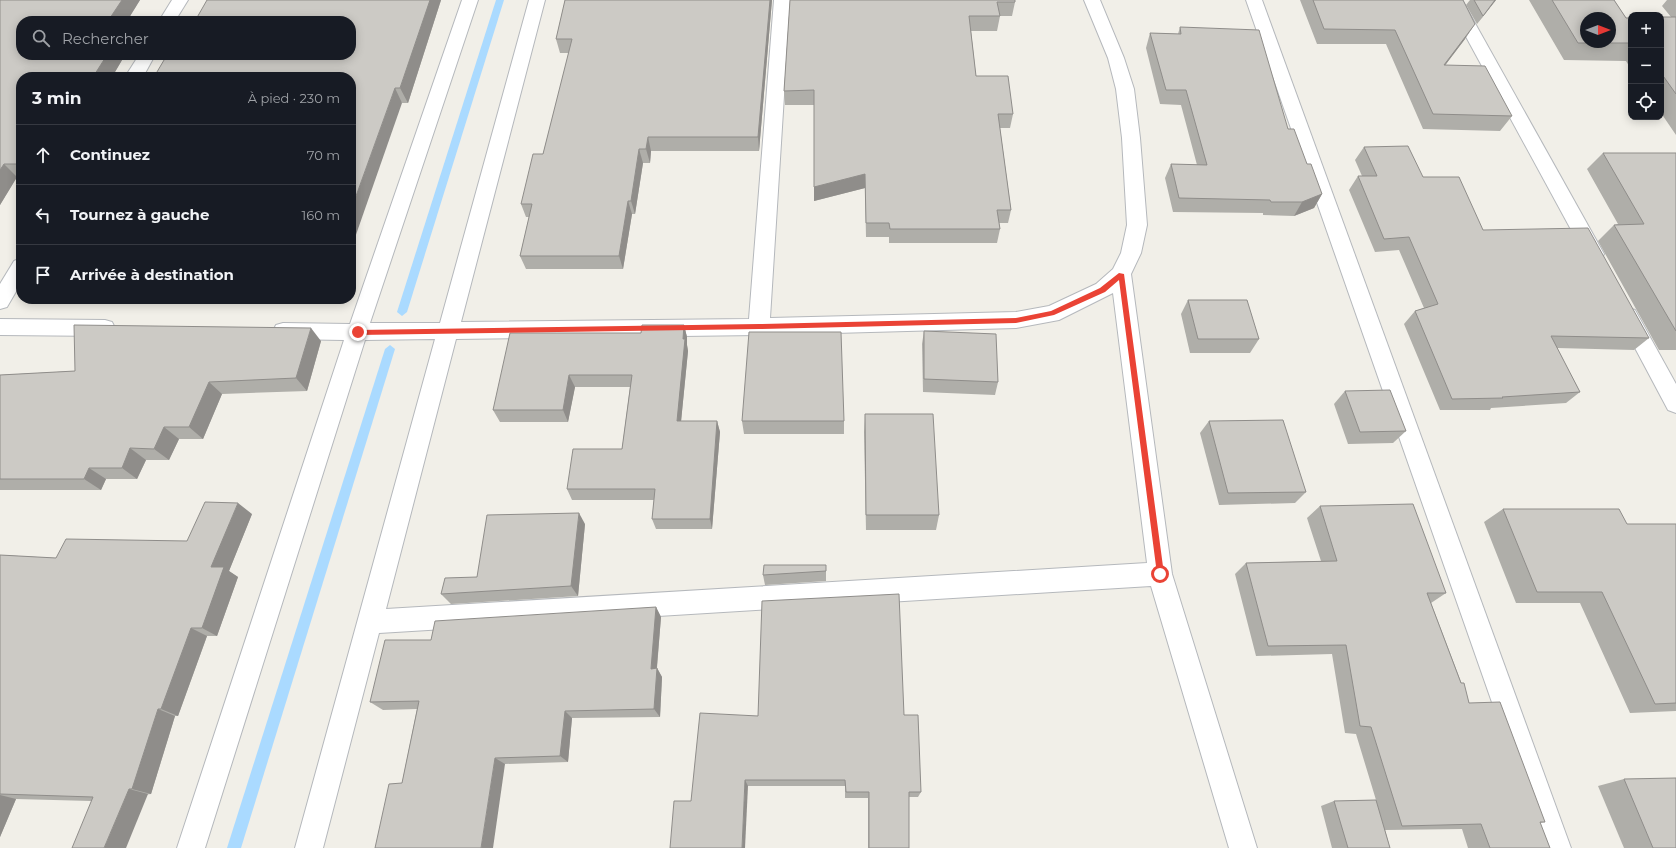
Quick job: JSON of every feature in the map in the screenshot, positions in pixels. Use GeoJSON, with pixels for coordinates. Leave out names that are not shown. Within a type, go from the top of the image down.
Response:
{"type":"FeatureCollection","features":[{"type":"Feature","properties":{"kind":"street"},"geometry":{"type":"LineString","coordinates":[[170,16],[180,0]]}},
{"type":"Feature","properties":{"kind":"street"},"geometry":{"type":"LineString","coordinates":[[191,848],[358,332],[470,0]]}},
{"type":"Feature","properties":{"kind":"street"},"geometry":{"type":"LineString","coordinates":[[309,848],[537,0]]}},
{"type":"Feature","properties":{"kind":"street"},"geometry":{"type":"LineString","coordinates":[[759,327],[782,0]]}},
{"type":"Feature","properties":{"kind":"street"},"geometry":{"type":"LineString","coordinates":[[262,331],[358,332],[759,327],[1016,320],[1052,314],[1102,290],[1121,274],[1131,253],[1137,225],[1131,138],[1125,89],[1116,58],[1092,0]]}},
{"type":"Feature","properties":{"kind":"street"},"geometry":{"type":"LineString","coordinates":[[1254,0],[1557,848]]}},
{"type":"Feature","properties":{"kind":"street"},"geometry":{"type":"LineString","coordinates":[[1454,0],[1600,266]]}},
{"type":"Feature","properties":{"kind":"street"},"geometry":{"type":"LineString","coordinates":[[137,72],[144,60]]}},
{"type":"Feature","properties":{"kind":"street"},"geometry":{"type":"LineString","coordinates":[[0,301],[16,274]]}},
{"type":"Feature","properties":{"kind":"street"},"geometry":{"type":"LineString","coordinates":[[1121,274],[1160,574],[1243,848]]}},
{"type":"Feature","properties":{"kind":"street"},"geometry":{"type":"LineString","coordinates":[[1620,301],[1676,404]]}},
{"type":"Feature","properties":{"kind":"street"},"geometry":{"type":"LineString","coordinates":[[0,327],[127,329]]}},
{"type":"Feature","properties":{"kind":"street"},"geometry":{"type":"LineString","coordinates":[[370,622],[1160,574]]}},
{"type":"Feature","properties":{"kind":"building"},"geometry":{"type":"Polygon","coordinates":[[[0,0],[122,0],[111,16],[16,16],[16,60],[104,60],[96,72],[16,72],[16,164],[4,164],[0,170],[0,0]]]}},
{"type":"Feature","properties":{"kind":"building"},"geometry":{"type":"Polygon","coordinates":[[[207,0],[430,0],[400,88],[395,88],[356,196],[356,72],[157,72],[164,60],[356,60],[356,16],[198,16],[207,0]]]}},
{"type":"Feature","properties":{"kind":"building"},"geometry":{"type":"Polygon","coordinates":[[[565,0],[770,0],[758,137],[648,137],[646,149],[639,149],[631,201],[628,201],[619,256],[520,256],[532,204],[521,204],[533,154],[543,154],[572,39],[556,39],[565,0]]]}},
{"type":"Feature","properties":{"kind":"building"},"geometry":{"type":"Polygon","coordinates":[[[790,0],[1015,0],[1015,2],[997,2],[1000,16],[969,16],[976,76],[1008,76],[1013,114],[998,114],[1011,210],[997,210],[1000,229],[890,229],[889,223],[866,223],[865,174],[814,187],[814,90],[784,91],[790,0]]]}},
{"type":"Feature","properties":{"kind":"building"},"geometry":{"type":"Polygon","coordinates":[[[1313,0],[1463,0],[1475,24],[1444,65],[1485,66],[1512,116],[1433,114],[1395,30],[1324,29],[1313,0]]]}},
{"type":"Feature","properties":{"kind":"building"},"geometry":{"type":"Polygon","coordinates":[[[1474,0],[1495,0],[1483,16],[1474,0]]]}},
{"type":"Feature","properties":{"kind":"building"},"geometry":{"type":"Polygon","coordinates":[[[1552,0],[1614,0],[1626,18],[1628,18],[1628,43],[1616,43],[1616,12],[1580,12],[1580,43],[1578,43],[1552,0]]]}},
{"type":"Feature","properties":{"kind":"building"},"geometry":{"type":"Polygon","coordinates":[[[1664,17],[1676,17],[1676,94],[1664,77],[1664,17]]]}},
{"type":"Feature","properties":{"kind":"building"},"geometry":{"type":"Polygon","coordinates":[[[1180,27],[1259,30],[1288,129],[1294,129],[1307,164],[1311,164],[1322,194],[1302,202],[1179,198],[1171,164],[1207,165],[1186,90],[1166,90],[1150,33],[1181,34],[1180,27]]]}},
{"type":"Feature","properties":{"kind":"building"},"geometry":{"type":"Polygon","coordinates":[[[1408,146],[1423,177],[1459,177],[1483,230],[1588,228],[1649,338],[1551,336],[1580,392],[1502,397],[1503,398],[1452,399],[1415,311],[1438,304],[1409,237],[1384,239],[1358,176],[1377,176],[1364,147],[1408,146]]]}},
{"type":"Feature","properties":{"kind":"building"},"geometry":{"type":"Polygon","coordinates":[[[1603,153],[1676,153],[1676,331],[1614,225],[1644,224],[1603,153]]]}},
{"type":"Feature","properties":{"kind":"building"},"geometry":{"type":"Polygon","coordinates":[[[1188,300],[1247,300],[1259,339],[1198,339],[1188,300]]]}},
{"type":"Feature","properties":{"kind":"building"},"geometry":{"type":"Polygon","coordinates":[[[74,325],[311,328],[296,378],[209,382],[189,427],[164,427],[154,449],[130,448],[122,468],[89,468],[84,479],[0,479],[0,375],[75,371],[74,325]]]}},
{"type":"Feature","properties":{"kind":"building"},"geometry":{"type":"Polygon","coordinates":[[[642,325],[684,325],[683,339],[685,339],[677,421],[717,421],[710,519],[652,519],[655,489],[567,489],[573,449],[622,449],[632,375],[569,375],[563,410],[493,410],[510,333],[641,333],[642,325]]]}},
{"type":"Feature","properties":{"kind":"building"},"geometry":{"type":"Polygon","coordinates":[[[924,331],[996,334],[998,382],[924,379],[924,331]]]}},
{"type":"Feature","properties":{"kind":"building"},"geometry":{"type":"Polygon","coordinates":[[[749,332],[841,332],[844,421],[742,421],[749,332]]]}},
{"type":"Feature","properties":{"kind":"building"},"geometry":{"type":"Polygon","coordinates":[[[1390,390],[1406,431],[1360,432],[1345,391],[1390,390]]]}},
{"type":"Feature","properties":{"kind":"building"},"geometry":{"type":"Polygon","coordinates":[[[865,414],[933,414],[939,515],[866,515],[865,414]]]}},
{"type":"Feature","properties":{"kind":"building"},"geometry":{"type":"Polygon","coordinates":[[[1283,420],[1306,492],[1228,493],[1209,421],[1283,420]]]}},
{"type":"Feature","properties":{"kind":"building"},"geometry":{"type":"Polygon","coordinates":[[[205,502],[238,503],[211,567],[224,567],[202,628],[191,628],[161,709],[158,709],[132,789],[129,789],[104,848],[72,848],[93,797],[0,794],[0,555],[56,558],[66,539],[187,541],[205,502]]]}},
{"type":"Feature","properties":{"kind":"building"},"geometry":{"type":"Polygon","coordinates":[[[1413,504],[1446,593],[1427,593],[1461,683],[1464,683],[1469,703],[1500,702],[1545,822],[1540,822],[1550,848],[1490,848],[1481,824],[1402,826],[1371,727],[1360,726],[1346,645],[1268,646],[1246,563],[1337,561],[1320,506],[1413,504]]]}},
{"type":"Feature","properties":{"kind":"building"},"geometry":{"type":"Polygon","coordinates":[[[1503,509],[1619,509],[1627,524],[1676,524],[1676,703],[1655,704],[1602,592],[1537,592],[1503,509]]]}},
{"type":"Feature","properties":{"kind":"building"},"geometry":{"type":"Polygon","coordinates":[[[579,513],[571,586],[441,594],[445,578],[477,577],[487,515],[579,513]]]}},
{"type":"Feature","properties":{"kind":"building"},"geometry":{"type":"Polygon","coordinates":[[[764,565],[826,565],[826,571],[763,575],[764,565]]]}},
{"type":"Feature","properties":{"kind":"building"},"geometry":{"type":"Polygon","coordinates":[[[899,594],[904,715],[918,715],[921,792],[909,792],[909,848],[869,848],[869,792],[846,792],[845,780],[745,780],[742,848],[670,848],[674,801],[691,801],[700,713],[758,716],[762,601],[899,594]]]}},
{"type":"Feature","properties":{"kind":"building"},"geometry":{"type":"Polygon","coordinates":[[[656,607],[651,669],[657,668],[654,709],[565,711],[560,756],[495,758],[481,848],[375,848],[389,784],[402,783],[419,701],[370,702],[385,640],[431,640],[435,621],[656,607]]]}},
{"type":"Feature","properties":{"kind":"building"},"geometry":{"type":"Polygon","coordinates":[[[1676,778],[1676,848],[1653,848],[1624,779],[1676,778]]]}},
{"type":"Feature","properties":{"kind":"building"},"geometry":{"type":"Polygon","coordinates":[[[1376,800],[1390,848],[1348,848],[1334,801],[1376,800]]]}},
{"type":"Feature","properties":{"kind":"waterway"},"geometry":{"type":"LineString","coordinates":[[402,312],[500,0]]}},
{"type":"Feature","properties":{"kind":"waterway"},"geometry":{"type":"LineString","coordinates":[[234,848],[390,349]]}},
{"type":"Feature","properties":{"kind":"route"},"geometry":{"type":"LineString","coordinates":[[358,332],[759,327],[1016,320],[1052,314],[1102,290],[1121,274],[1160,574]]}}]}
